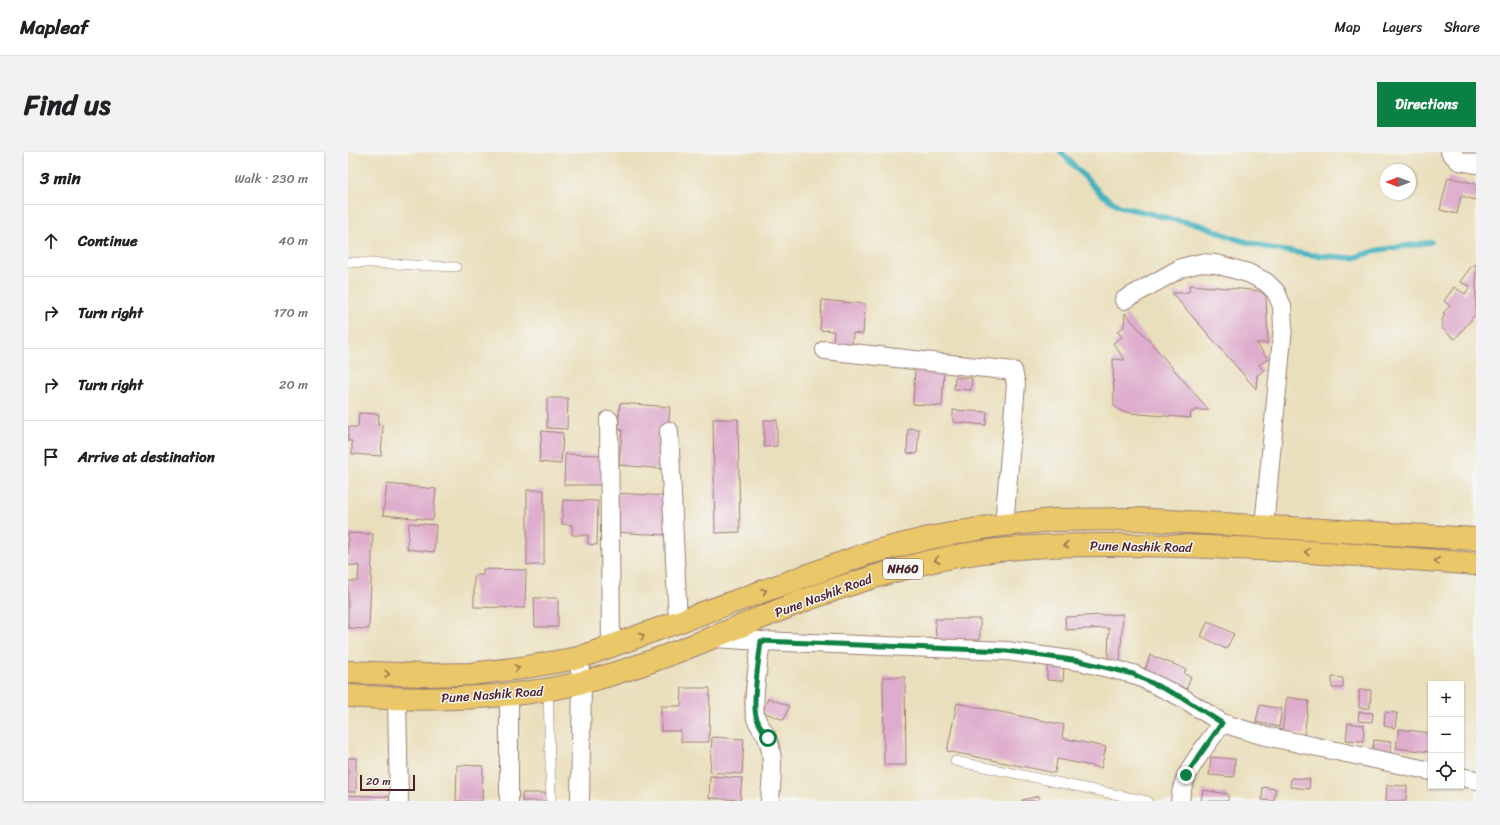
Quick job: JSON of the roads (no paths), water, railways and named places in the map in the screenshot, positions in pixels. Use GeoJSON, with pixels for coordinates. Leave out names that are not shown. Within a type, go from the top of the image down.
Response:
{"type":"FeatureCollection","features":[{"type":"Feature","properties":{"kind":"highway","name":"Pune Nashik Road"},"geometry":{"type":"LineString","coordinates":[[348,672],[423,675],[470,674],[521,668],[578,658],[868,553],[929,538],[1004,525],[1054,520],[1136,519],[1476,539]]}},
{"type":"Feature","properties":{"kind":"highway","name":"Pune Nashik Road"},"geometry":{"type":"LineString","coordinates":[[348,696],[397,699],[509,695],[582,683],[652,661],[714,638],[790,606],[854,583],[936,560],[972,553],[1032,547],[1130,545],[1253,548],[1476,564]]}},
{"type":"Feature","properties":{"kind":"street"},"geometry":{"type":"LineString","coordinates":[[1450,152],[1459,161],[1476,164]]}},
{"type":"Feature","properties":{"kind":"street"},"geometry":{"type":"LineString","coordinates":[[1124,300],[1181,268],[1201,263],[1216,264],[1248,273],[1266,282],[1276,292],[1282,306],[1283,327],[1264,527]]}},
{"type":"Feature","properties":{"kind":"street"},"geometry":{"type":"LineString","coordinates":[[825,350],[1013,371],[1016,384],[1004,525]]}},
{"type":"Feature","properties":{"kind":"street"},"geometry":{"type":"LineString","coordinates":[[609,420],[611,647]]}},
{"type":"Feature","properties":{"kind":"street"},"geometry":{"type":"LineString","coordinates":[[669,431],[678,623]]}},
{"type":"Feature","properties":{"kind":"street"},"geometry":{"type":"LineString","coordinates":[[714,638],[1007,651],[1079,661],[1133,674],[1183,698],[1222,723],[1261,735],[1428,770]]}},
{"type":"Feature","properties":{"kind":"street"},"geometry":{"type":"LineString","coordinates":[[761,641],[755,694],[755,715],[760,727],[768,738],[771,752],[770,801]]}},
{"type":"Feature","properties":{"kind":"street"},"geometry":{"type":"LineString","coordinates":[[578,658],[582,683],[580,801]]}},
{"type":"Feature","properties":{"kind":"street"},"geometry":{"type":"LineString","coordinates":[[509,695],[509,801]]}},
{"type":"Feature","properties":{"kind":"street"},"geometry":{"type":"LineString","coordinates":[[397,699],[399,801]]}},
{"type":"Feature","properties":{"kind":"street"},"geometry":{"type":"LineString","coordinates":[[1180,801],[1180,794],[1186,775],[1222,723]]}},
{"type":"Feature","properties":{"kind":"street"},"geometry":{"type":"LineString","coordinates":[[1464,778],[1476,780]]}},
{"type":"Feature","properties":{"kind":"lane"},"geometry":{"type":"LineString","coordinates":[[348,262],[456,267]]}},
{"type":"Feature","properties":{"kind":"lane"},"geometry":{"type":"LineString","coordinates":[[548,689],[551,801]]}},
{"type":"Feature","properties":{"kind":"lane"},"geometry":{"type":"LineString","coordinates":[[955,762],[1147,801]]}},
{"type":"Feature","properties":{"kind":"waterway"},"geometry":{"type":"LineString","coordinates":[[1061,152],[1102,195],[1121,207],[1201,225],[1236,239],[1273,249],[1312,255],[1353,258],[1379,250],[1431,242]]}}]}
